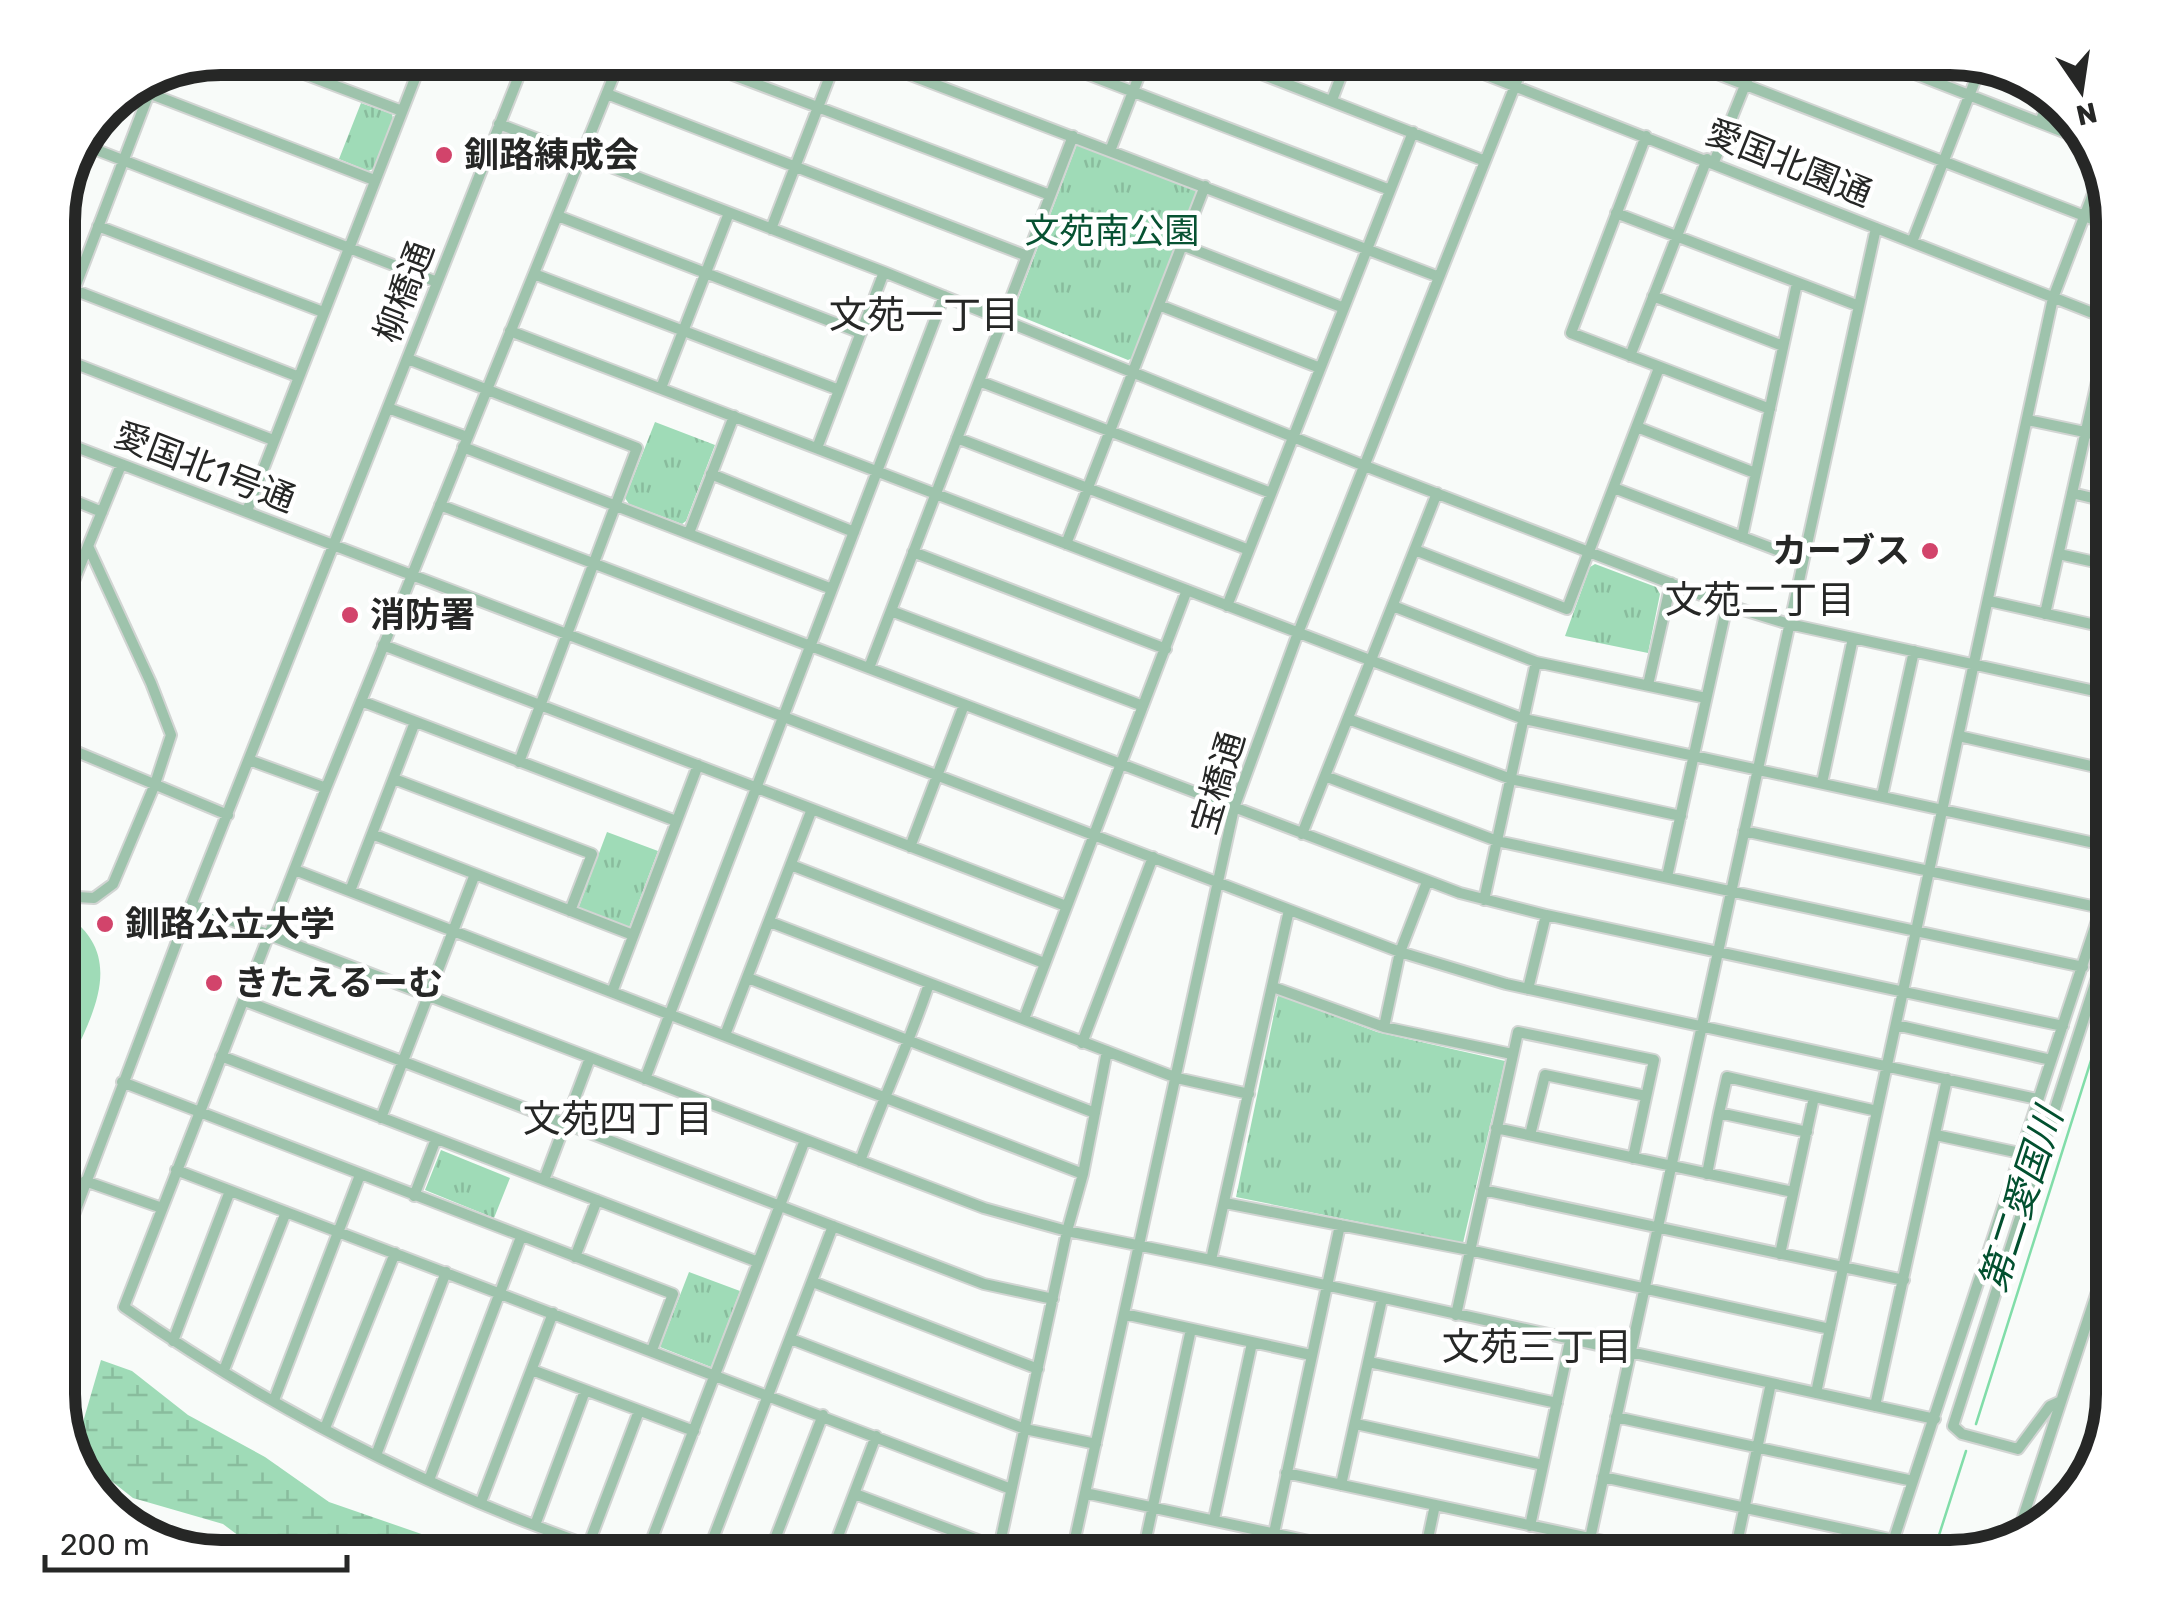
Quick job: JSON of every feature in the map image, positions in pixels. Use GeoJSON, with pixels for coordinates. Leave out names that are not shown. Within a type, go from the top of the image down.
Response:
{"type":"FeatureCollection","features":[{"type":"Feature","properties":{"kind":"street"},"geometry":{"type":"LineString","coordinates":[[307,75],[402,111]]}},
{"type":"Feature","properties":{"kind":"street"},"geometry":{"type":"LineString","coordinates":[[247,511],[417,75]]}},
{"type":"Feature","properties":{"kind":"street","name":"柳橋通"},"geometry":{"type":"LineString","coordinates":[[75,1208],[520,75]]}},
{"type":"Feature","properties":{"kind":"street"},"geometry":{"type":"LineString","coordinates":[[573,1540],[428,1480],[324,1428],[174,1341],[124,1306],[410,576],[614,75]]}},
{"type":"Feature","properties":{"kind":"street"},"geometry":{"type":"LineString","coordinates":[[733,75],[1050,196]]}},
{"type":"Feature","properties":{"kind":"street"},"geometry":{"type":"LineString","coordinates":[[771,229],[830,75]]}},
{"type":"Feature","properties":{"kind":"street"},"geometry":{"type":"LineString","coordinates":[[912,75],[1438,278]]}},
{"type":"Feature","properties":{"kind":"street"},"geometry":{"type":"LineString","coordinates":[[1091,75],[1390,190]]}},
{"type":"Feature","properties":{"kind":"street"},"geometry":{"type":"LineString","coordinates":[[1110,151],[1139,75]]}},
{"type":"Feature","properties":{"kind":"street"},"geometry":{"type":"LineString","coordinates":[[1265,75],[1486,161]]}},
{"type":"Feature","properties":{"kind":"street"},"geometry":{"type":"LineString","coordinates":[[1332,100],[1342,75]]}},
{"type":"Feature","properties":{"kind":"street","name":"愛国北園通"},"geometry":{"type":"LineString","coordinates":[[1491,75],[2096,314]]}},
{"type":"Feature","properties":{"kind":"street","name":"宝橋通"},"geometry":{"type":"LineString","coordinates":[[1075,1540],[1234,808],[1298,633],[1519,75]]}},
{"type":"Feature","properties":{"kind":"street"},"geometry":{"type":"LineString","coordinates":[[1719,75],[2096,220]]}},
{"type":"Feature","properties":{"kind":"street"},"geometry":{"type":"LineString","coordinates":[[1630,356],[1676,236],[1749,75]]}},
{"type":"Feature","properties":{"kind":"street"},"geometry":{"type":"LineString","coordinates":[[1918,75],[2031,119]]}},
{"type":"Feature","properties":{"kind":"street"},"geometry":{"type":"LineString","coordinates":[[1912,242],[1976,78]]}},
{"type":"Feature","properties":{"kind":"street"},"geometry":{"type":"LineString","coordinates":[[154,92],[374,180]]}},
{"type":"Feature","properties":{"kind":"street"},"geometry":{"type":"LineString","coordinates":[[607,94],[1027,256]]}},
{"type":"Feature","properties":{"kind":"street"},"geometry":{"type":"LineString","coordinates":[[75,287],[144,98]]}},
{"type":"Feature","properties":{"kind":"street"},"geometry":{"type":"LineString","coordinates":[[499,124],[1003,318],[1365,466],[1727,605],[1789,624],[2096,691]]}},
{"type":"Feature","properties":{"kind":"street"},"geometry":{"type":"LineString","coordinates":[[1227,606],[1413,132]]}},
{"type":"Feature","properties":{"kind":"street"},"geometry":{"type":"LineString","coordinates":[[868,668],[1073,136]]}},
{"type":"Feature","properties":{"kind":"street"},"geometry":{"type":"LineString","coordinates":[[1646,136],[1571,333],[1770,409]]}},
{"type":"Feature","properties":{"kind":"street"},"geometry":{"type":"LineString","coordinates":[[95,149],[438,282]]}},
{"type":"Feature","properties":{"kind":"street"},"geometry":{"type":"LineString","coordinates":[[1066,544],[1204,186]]}},
{"type":"Feature","properties":{"kind":"street"},"geometry":{"type":"LineString","coordinates":[[1816,1393],[2053,298],[2093,194]]}},
{"type":"Feature","properties":{"kind":"street"},"geometry":{"type":"LineString","coordinates":[[661,388],[729,213]]}},
{"type":"Feature","properties":{"kind":"street"},"geometry":{"type":"LineString","coordinates":[[1616,213],[1859,306]]}},
{"type":"Feature","properties":{"kind":"street"},"geometry":{"type":"LineString","coordinates":[[558,216],[861,333]]}},
{"type":"Feature","properties":{"kind":"street"},"geometry":{"type":"LineString","coordinates":[[98,226],[323,312]]}},
{"type":"Feature","properties":{"kind":"street"},"geometry":{"type":"LineString","coordinates":[[1590,1538],[1876,228]]}},
{"type":"Feature","properties":{"kind":"street"},"geometry":{"type":"LineString","coordinates":[[1182,245],[1344,308]]}},
{"type":"Feature","properties":{"kind":"street"},"geometry":{"type":"LineString","coordinates":[[817,448],[884,272]]}},
{"type":"Feature","properties":{"kind":"street"},"geometry":{"type":"LineString","coordinates":[[534,274],[839,390]]}},
{"type":"Feature","properties":{"kind":"street"},"geometry":{"type":"LineString","coordinates":[[1742,537],[1796,283]]}},
{"type":"Feature","properties":{"kind":"street"},"geometry":{"type":"LineString","coordinates":[[75,290],[298,377]]}},
{"type":"Feature","properties":{"kind":"street"},"geometry":{"type":"LineString","coordinates":[[645,1080],[944,296]]}},
{"type":"Feature","properties":{"kind":"street"},"geometry":{"type":"LineString","coordinates":[[1653,296],[1783,346]]}},
{"type":"Feature","properties":{"kind":"street"},"geometry":{"type":"LineString","coordinates":[[1159,304],[1320,368]]}},
{"type":"Feature","properties":{"kind":"street"},"geometry":{"type":"LineString","coordinates":[[510,331],[1524,718],[2096,842]]}},
{"type":"Feature","properties":{"kind":"street"},"geometry":{"type":"LineString","coordinates":[[408,359],[637,448],[518,762]]}},
{"type":"Feature","properties":{"kind":"street"},"geometry":{"type":"LineString","coordinates":[[75,364],[273,440]]}},
{"type":"Feature","properties":{"kind":"street"},"geometry":{"type":"LineString","coordinates":[[1415,550],[1567,609],[1659,368]]}},
{"type":"Feature","properties":{"kind":"street"},"geometry":{"type":"LineString","coordinates":[[979,381],[1271,493]]}},
{"type":"Feature","properties":{"kind":"street"},"geometry":{"type":"LineString","coordinates":[[2045,614],[2096,384]]}},
{"type":"Feature","properties":{"kind":"street"},"geometry":{"type":"LineString","coordinates":[[388,408],[616,506],[832,589]]}},
{"type":"Feature","properties":{"kind":"street"},"geometry":{"type":"LineString","coordinates":[[688,533],[734,416]]}},
{"type":"Feature","properties":{"kind":"street"},"geometry":{"type":"LineString","coordinates":[[2028,420],[2096,434]]}},
{"type":"Feature","properties":{"kind":"street"},"geometry":{"type":"LineString","coordinates":[[1637,426],[1755,473]]}},
{"type":"Feature","properties":{"kind":"street"},"geometry":{"type":"LineString","coordinates":[[957,438],[1249,550]]}},
{"type":"Feature","properties":{"kind":"street","name":"愛国北1号通"},"geometry":{"type":"LineString","coordinates":[[75,447],[1400,952],[1528,989],[2037,1099]]}},
{"type":"Feature","properties":{"kind":"street"},"geometry":{"type":"LineString","coordinates":[[75,578],[120,466]]}},
{"type":"Feature","properties":{"kind":"street"},"geometry":{"type":"LineString","coordinates":[[712,474],[854,532]]}},
{"type":"Feature","properties":{"kind":"street"},"geometry":{"type":"LineString","coordinates":[[1614,488],[1803,560]]}},
{"type":"Feature","properties":{"kind":"street"},"geometry":{"type":"LineString","coordinates":[[1302,834],[1437,493]]}},
{"type":"Feature","properties":{"kind":"street"},"geometry":{"type":"LineString","coordinates":[[2072,493],[2096,498]]}},
{"type":"Feature","properties":{"kind":"street"},"geometry":{"type":"LineString","coordinates":[[75,501],[102,512]]}},
{"type":"Feature","properties":{"kind":"street"},"geometry":{"type":"LineString","coordinates":[[440,504],[1427,882],[1546,915],[2063,1026]]}},
{"type":"Feature","properties":{"kind":"street"},"geometry":{"type":"LineString","coordinates":[[75,895],[85,898],[105,893],[113,884],[171,735],[88,546]]}},
{"type":"Feature","properties":{"kind":"street"},"geometry":{"type":"LineString","coordinates":[[913,552],[1166,649]]}},
{"type":"Feature","properties":{"kind":"street"},"geometry":{"type":"LineString","coordinates":[[2059,554],[2096,562]]}},
{"type":"Feature","properties":{"kind":"street"},"geometry":{"type":"LineString","coordinates":[[1648,685],[1671,583]]}},
{"type":"Feature","properties":{"kind":"street"},"geometry":{"type":"LineString","coordinates":[[1024,1020],[1187,590]]}},
{"type":"Feature","properties":{"kind":"street"},"geometry":{"type":"LineString","coordinates":[[1988,602],[2096,625]]}},
{"type":"Feature","properties":{"kind":"street"},"geometry":{"type":"LineString","coordinates":[[1666,877],[1727,605]]}},
{"type":"Feature","properties":{"kind":"street"},"geometry":{"type":"LineString","coordinates":[[1392,606],[1536,662],[1706,698]]}},
{"type":"Feature","properties":{"kind":"street"},"geometry":{"type":"LineString","coordinates":[[890,611],[1143,706]]}},
{"type":"Feature","properties":{"kind":"street"},"geometry":{"type":"LineString","coordinates":[[1822,783],[1853,638]]}},
{"type":"Feature","properties":{"kind":"street"},"geometry":{"type":"LineString","coordinates":[[384,645],[1066,906]]}},
{"type":"Feature","properties":{"kind":"street"},"geometry":{"type":"LineString","coordinates":[[1882,796],[1914,650]]}},
{"type":"Feature","properties":{"kind":"street"},"geometry":{"type":"LineString","coordinates":[[1484,900],[1536,662]]}},
{"type":"Feature","properties":{"kind":"street"},"geometry":{"type":"LineString","coordinates":[[362,702],[676,821]]}},
{"type":"Feature","properties":{"kind":"street"},"geometry":{"type":"LineString","coordinates":[[910,847],[964,705]]}},
{"type":"Feature","properties":{"kind":"street"},"geometry":{"type":"LineString","coordinates":[[1348,719],[1510,779],[1681,816]]}},
{"type":"Feature","properties":{"kind":"street"},"geometry":{"type":"LineString","coordinates":[[350,891],[415,722]]}},
{"type":"Feature","properties":{"kind":"street"},"geometry":{"type":"LineString","coordinates":[[1959,736],[2096,767]]}},
{"type":"Feature","properties":{"kind":"street"},"geometry":{"type":"LineString","coordinates":[[75,751],[228,816]]}},
{"type":"Feature","properties":{"kind":"street"},"geometry":{"type":"LineString","coordinates":[[249,760],[326,788]]}},
{"type":"Feature","properties":{"kind":"street"},"geometry":{"type":"LineString","coordinates":[[612,992],[698,765]]}},
{"type":"Feature","properties":{"kind":"street"},"geometry":{"type":"LineString","coordinates":[[1325,776],[1497,840],[2083,967]]}},
{"type":"Feature","properties":{"kind":"street"},"geometry":{"type":"LineString","coordinates":[[394,778],[592,854],[570,911]]}},
{"type":"Feature","properties":{"kind":"street"},"geometry":{"type":"LineString","coordinates":[[726,1035],[812,809]]}},
{"type":"Feature","properties":{"kind":"street"},"geometry":{"type":"LineString","coordinates":[[1744,830],[2096,907]]}},
{"type":"Feature","properties":{"kind":"street"},"geometry":{"type":"LineString","coordinates":[[372,834],[633,935]]}},
{"type":"Feature","properties":{"kind":"street"},"geometry":{"type":"LineString","coordinates":[[1082,1043],[1152,857]]}},
{"type":"Feature","properties":{"kind":"street"},"geometry":{"type":"LineString","coordinates":[[791,865],[1044,963]]}},
{"type":"Feature","properties":{"kind":"street"},"geometry":{"type":"LineString","coordinates":[[295,870],[1083,1174]]}},
{"type":"Feature","properties":{"kind":"street"},"geometry":{"type":"LineString","coordinates":[[382,1118],[475,874]]}},
{"type":"Feature","properties":{"kind":"street"},"geometry":{"type":"LineString","coordinates":[[1384,1028],[1400,952],[1427,882]]}},
{"type":"Feature","properties":{"kind":"street"},"geometry":{"type":"LineString","coordinates":[[191,905],[984,1208],[1067,1232],[1934,1419]]}},
{"type":"Feature","properties":{"kind":"street"},"geometry":{"type":"LineString","coordinates":[[1211,1260],[1289,910]]}},
{"type":"Feature","properties":{"kind":"street"},"geometry":{"type":"LineString","coordinates":[[1528,989],[1546,915]]}},
{"type":"Feature","properties":{"kind":"street"},"geometry":{"type":"LineString","coordinates":[[770,922],[1177,1078],[1250,1094]]}},
{"type":"Feature","properties":{"kind":"street"},"geometry":{"type":"LineString","coordinates":[[1603,1477],[1894,1540],[2096,927]]}},
{"type":"Feature","properties":{"kind":"street"},"geometry":{"type":"LineString","coordinates":[[748,978],[1095,1113]]}},
{"type":"Feature","properties":{"kind":"street"},"geometry":{"type":"LineString","coordinates":[[2061,1401],[2050,1406],[2018,1449],[1962,1434],[1952,1426],[2096,979]]}},
{"type":"Feature","properties":{"kind":"street"},"geometry":{"type":"LineString","coordinates":[[860,1161],[930,984]]}},
{"type":"Feature","properties":{"kind":"street"},"geometry":{"type":"LineString","coordinates":[[1274,986],[1384,1028],[1512,1054]]}},
{"type":"Feature","properties":{"kind":"street"},"geometry":{"type":"LineString","coordinates":[[245,1001],[984,1284],[1053,1299]]}},
{"type":"Feature","properties":{"kind":"street"},"geometry":{"type":"LineString","coordinates":[[1896,1026],[2051,1060]]}},
{"type":"Feature","properties":{"kind":"street"},"geometry":{"type":"LineString","coordinates":[[1456,1315],[1518,1032],[1654,1060],[1633,1158]]}},
{"type":"Feature","properties":{"kind":"street"},"geometry":{"type":"LineString","coordinates":[[1001,1540],[1107,1052]]}},
{"type":"Feature","properties":{"kind":"street"},"geometry":{"type":"LineString","coordinates":[[221,1056],[758,1262]]}},
{"type":"Feature","properties":{"kind":"street"},"geometry":{"type":"LineString","coordinates":[[544,1180],[590,1058]]}},
{"type":"Feature","properties":{"kind":"street"},"geometry":{"type":"LineString","coordinates":[[1530,1136],[1545,1074],[1646,1096]]}},
{"type":"Feature","properties":{"kind":"street"},"geometry":{"type":"LineString","coordinates":[[1707,1174],[1727,1078],[1877,1111]]}},
{"type":"Feature","properties":{"kind":"street"},"geometry":{"type":"LineString","coordinates":[[1875,1406],[1946,1079]]}},
{"type":"Feature","properties":{"kind":"street"},"geometry":{"type":"LineString","coordinates":[[122,1082],[673,1294],[652,1350]]}},
{"type":"Feature","properties":{"kind":"street"},"geometry":{"type":"LineString","coordinates":[[1780,1254],[1814,1097]]}},
{"type":"Feature","properties":{"kind":"street"},"geometry":{"type":"LineString","coordinates":[[1719,1113],[1807,1132]]}},
{"type":"Feature","properties":{"kind":"street"},"geometry":{"type":"LineString","coordinates":[[1496,1128],[1794,1192]]}},
{"type":"Feature","properties":{"kind":"street"},"geometry":{"type":"LineString","coordinates":[[1936,1135],[2020,1153]]}},
{"type":"Feature","properties":{"kind":"street"},"geometry":{"type":"LineString","coordinates":[[414,1196],[436,1139]]}},
{"type":"Feature","properties":{"kind":"street"},"geometry":{"type":"LineString","coordinates":[[652,1540],[805,1140]]}},
{"type":"Feature","properties":{"kind":"street"},"geometry":{"type":"LineString","coordinates":[[176,1170],[1012,1489]]}},
{"type":"Feature","properties":{"kind":"street"},"geometry":{"type":"LineString","coordinates":[[274,1400],[360,1175]]}},
{"type":"Feature","properties":{"kind":"street"},"geometry":{"type":"LineString","coordinates":[[85,1180],[162,1208]]}},
{"type":"Feature","properties":{"kind":"street"},"geometry":{"type":"LineString","coordinates":[[174,1341],[230,1190]]}},
{"type":"Feature","properties":{"kind":"street"},"geometry":{"type":"LineString","coordinates":[[1482,1190],[1904,1280]]}},
{"type":"Feature","properties":{"kind":"street"},"geometry":{"type":"LineString","coordinates":[[574,1257],[597,1200]]}},
{"type":"Feature","properties":{"kind":"street"},"geometry":{"type":"LineString","coordinates":[[1225,1203],[1469,1250],[1830,1330]]}},
{"type":"Feature","properties":{"kind":"street"},"geometry":{"type":"LineString","coordinates":[[224,1370],[286,1212]]}},
{"type":"Feature","properties":{"kind":"street"},"geometry":{"type":"LineString","coordinates":[[1274,1533],[1340,1225]]}},
{"type":"Feature","properties":{"kind":"street"},"geometry":{"type":"LineString","coordinates":[[713,1540],[833,1226]]}},
{"type":"Feature","properties":{"kind":"street"},"geometry":{"type":"LineString","coordinates":[[428,1480],[522,1237]]}},
{"type":"Feature","properties":{"kind":"street"},"geometry":{"type":"LineString","coordinates":[[324,1428],[394,1252]]}},
{"type":"Feature","properties":{"kind":"street"},"geometry":{"type":"LineString","coordinates":[[376,1455],[446,1272]]}},
{"type":"Feature","properties":{"kind":"street"},"geometry":{"type":"LineString","coordinates":[[812,1282],[1038,1369]]}},
{"type":"Feature","properties":{"kind":"street"},"geometry":{"type":"LineString","coordinates":[[2022,1520],[2096,1297]]}},
{"type":"Feature","properties":{"kind":"street"},"geometry":{"type":"LineString","coordinates":[[1341,1485],[1382,1299]]}},
{"type":"Feature","properties":{"kind":"street"},"geometry":{"type":"LineString","coordinates":[[481,1502],[554,1313]]}},
{"type":"Feature","properties":{"kind":"street"},"geometry":{"type":"LineString","coordinates":[[1124,1314],[1311,1355]]}},
{"type":"Feature","properties":{"kind":"street"},"geometry":{"type":"LineString","coordinates":[[1146,1540],[1190,1329]]}},
{"type":"Feature","properties":{"kind":"street"},"geometry":{"type":"LineString","coordinates":[[791,1339],[1025,1429],[1096,1444]]}},
{"type":"Feature","properties":{"kind":"street"},"geometry":{"type":"LineString","coordinates":[[1530,1526],[1570,1341]]}},
{"type":"Feature","properties":{"kind":"street"},"geometry":{"type":"LineString","coordinates":[[1214,1519],[1252,1343]]}},
{"type":"Feature","properties":{"kind":"street"},"geometry":{"type":"LineString","coordinates":[[1370,1362],[1557,1404]]}},
{"type":"Feature","properties":{"kind":"street"},"geometry":{"type":"LineString","coordinates":[[532,1370],[694,1432]]}},
{"type":"Feature","properties":{"kind":"street"},"geometry":{"type":"LineString","coordinates":[[1738,1540],[1771,1383]]}},
{"type":"Feature","properties":{"kind":"street"},"geometry":{"type":"LineString","coordinates":[[535,1525],[585,1391]]}},
{"type":"Feature","properties":{"kind":"street"},"geometry":{"type":"LineString","coordinates":[[590,1540],[639,1411]]}},
{"type":"Feature","properties":{"kind":"street"},"geometry":{"type":"LineString","coordinates":[[775,1540],[823,1415]]}},
{"type":"Feature","properties":{"kind":"street"},"geometry":{"type":"LineString","coordinates":[[1616,1417],[1913,1481]]}},
{"type":"Feature","properties":{"kind":"street"},"geometry":{"type":"LineString","coordinates":[[1356,1424],[1543,1465]]}},
{"type":"Feature","properties":{"kind":"street"},"geometry":{"type":"LineString","coordinates":[[837,1540],[876,1436]]}},
{"type":"Feature","properties":{"kind":"street"},"geometry":{"type":"LineString","coordinates":[[1286,1474],[1599,1540]]}},
{"type":"Feature","properties":{"kind":"street"},"geometry":{"type":"LineString","coordinates":[[1085,1493],[1296,1540]]}},
{"type":"Feature","properties":{"kind":"street"},"geometry":{"type":"LineString","coordinates":[[855,1494],[966,1540]]}},
{"type":"Feature","properties":{"kind":"street"},"geometry":{"type":"LineString","coordinates":[[1428,1540],[1436,1505]]}},
{"type":"Feature","properties":{"kind":"green space"},"geometry":{"type":"Polygon","coordinates":[[[361,103],[392,114],[393,119],[373,169],[368,171],[339,159],[361,103]]]}},
{"type":"Feature","properties":{"kind":"green space","name":"文苑南公園"},"geometry":{"type":"Polygon","coordinates":[[[1077,144],[1197,194],[1133,358],[1128,360],[1017,315],[1014,310],[1077,144]]]}},
{"type":"Feature","properties":{"kind":"green space"},"geometry":{"type":"Polygon","coordinates":[[[655,422],[715,445],[682,524],[629,504],[625,498],[655,422]]]}},
{"type":"Feature","properties":{"kind":"green space"},"geometry":{"type":"Polygon","coordinates":[[[1595,564],[1656,587],[1660,594],[1648,653],[1565,636],[1590,567],[1595,564]]]}},
{"type":"Feature","properties":{"kind":"green space"},"geometry":{"type":"Polygon","coordinates":[[[607,832],[658,851],[629,928],[578,909],[607,832]]]}},
{"type":"Feature","properties":{"kind":"green space"},"geometry":{"type":"Polygon","coordinates":[[[75,923],[96,948],[100,970],[91,1017],[75,1051],[75,923]]]}},
{"type":"Feature","properties":{"kind":"green space"},"geometry":{"type":"Polygon","coordinates":[[[1278,995],[1377,1032],[1505,1061],[1463,1243],[1236,1197],[1278,995]]]}},
{"type":"Feature","properties":{"kind":"green space"},"geometry":{"type":"Polygon","coordinates":[[[441,1150],[510,1178],[494,1218],[425,1190],[441,1150]]]}},
{"type":"Feature","properties":{"kind":"green space"},"geometry":{"type":"Polygon","coordinates":[[[689,1272],[740,1291],[711,1367],[660,1347],[689,1272]]]}},
{"type":"Feature","properties":{"kind":"green space"},"geometry":{"type":"Polygon","coordinates":[[[101,1360],[132,1371],[188,1415],[265,1457],[329,1502],[439,1540],[244,1540],[223,1524],[133,1498],[97,1470],[89,1456],[83,1422],[101,1360]]]}},
{"type":"Feature","properties":{"kind":"waterway","name":"第二愛国川"},"geometry":{"type":"LineString","coordinates":[[1976,1424],[2096,1045]]}},
{"type":"Feature","properties":{"kind":"waterway","name":"第二愛国川"},"geometry":{"type":"LineString","coordinates":[[1937,1540],[1966,1451]]}},
{"type":"Feature","properties":{"kind":"place","name":"釧路練成会"},"geometry":{"type":"Point","coordinates":[444,155]}},
{"type":"Feature","properties":{"kind":"place","name":"カーブス"},"geometry":{"type":"Point","coordinates":[1930,551]}},
{"type":"Feature","properties":{"kind":"place","name":"消防署"},"geometry":{"type":"Point","coordinates":[350,615]}},
{"type":"Feature","properties":{"kind":"place","name":"釧路公立大学"},"geometry":{"type":"Point","coordinates":[105,924]}},
{"type":"Feature","properties":{"kind":"place","name":"きたえるーむ"},"geometry":{"type":"Point","coordinates":[214,983]}},
{"type":"Feature","properties":{"kind":"district","name":"文苑一丁目"},"geometry":{"type":"Point","coordinates":[924,315]}},
{"type":"Feature","properties":{"kind":"district","name":"文苑二丁目"},"geometry":{"type":"Point","coordinates":[1760,600]}},
{"type":"Feature","properties":{"kind":"district","name":"文苑四丁目"},"geometry":{"type":"Point","coordinates":[618,1119]}},
{"type":"Feature","properties":{"kind":"district","name":"文苑三丁目"},"geometry":{"type":"Point","coordinates":[1537,1347]}}]}
